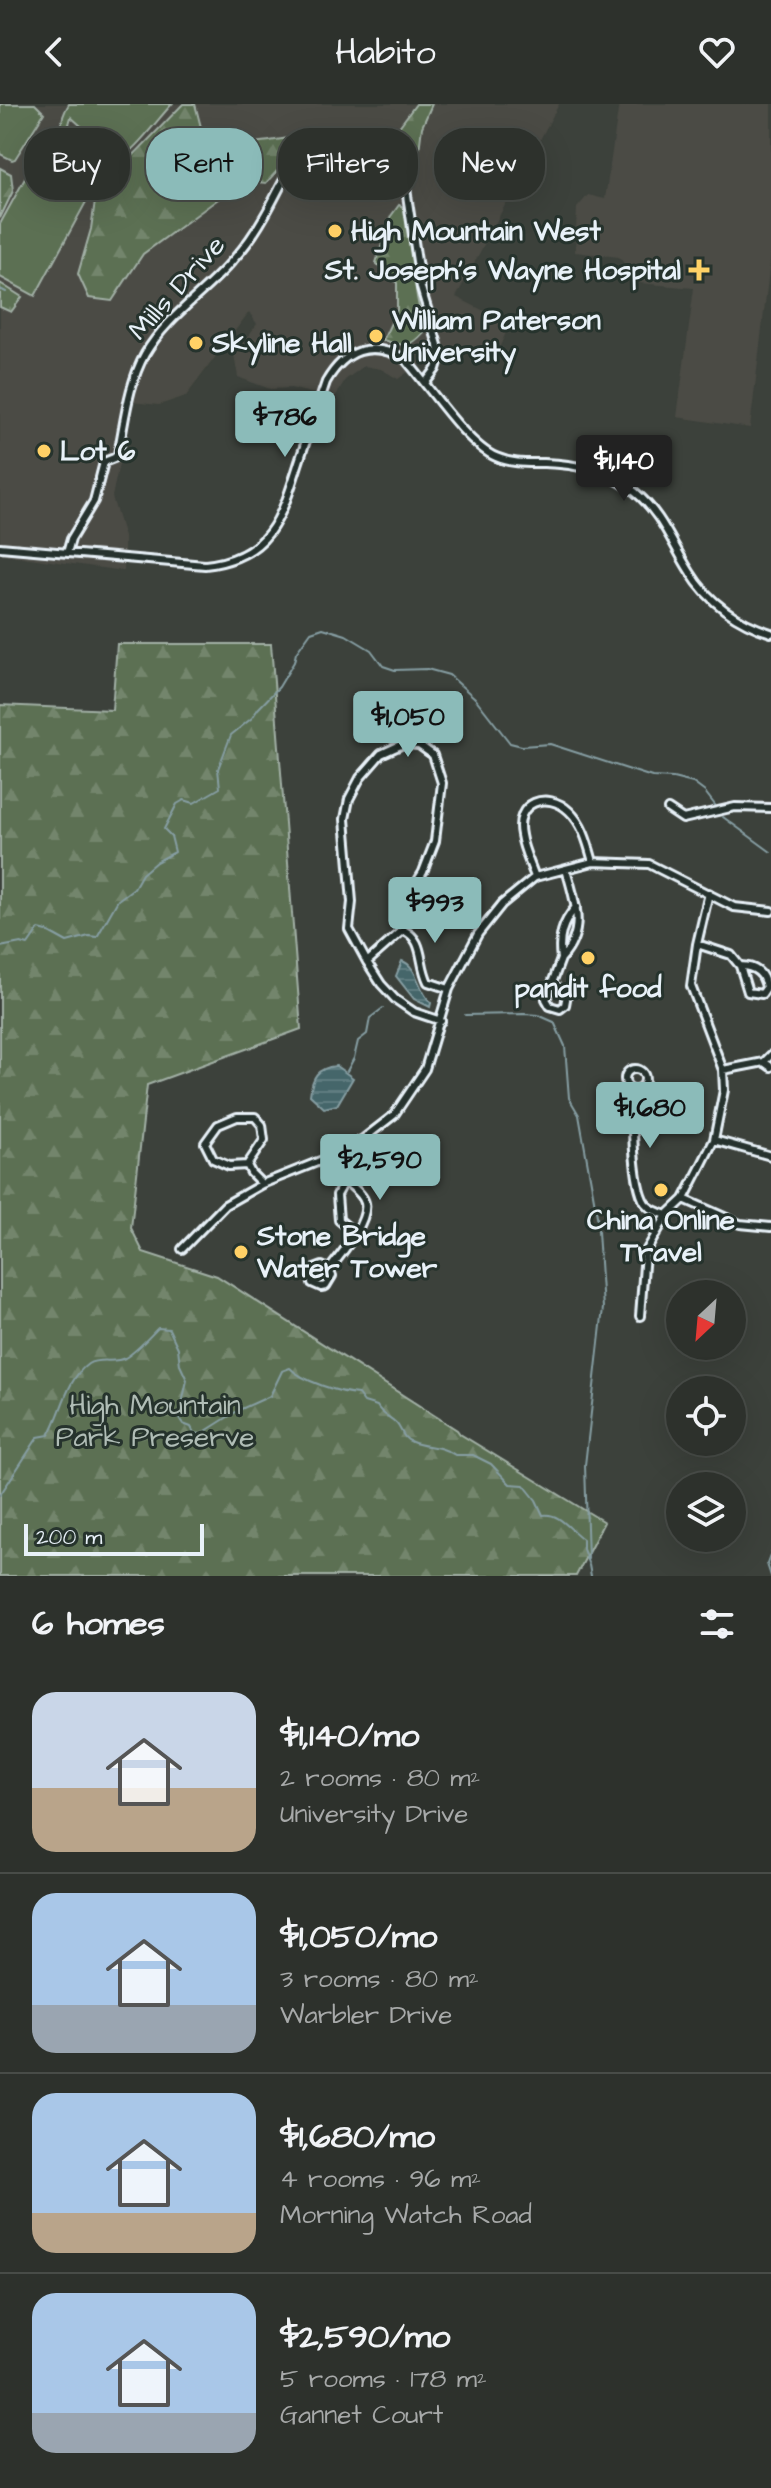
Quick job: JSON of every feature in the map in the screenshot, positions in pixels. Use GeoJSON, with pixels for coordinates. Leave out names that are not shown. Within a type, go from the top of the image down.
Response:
{"type":"FeatureCollection","features":[{"type":"Feature","properties":{"kind":"street","name":"Mills Drive"},"geometry":{"type":"LineString","coordinates":[[67,553],[71,539],[94,501],[104,462],[118,454],[130,392],[154,339],[233,260],[264,216],[295,160],[303,149],[323,136],[353,132],[368,135],[380,140],[399,161],[407,189],[421,288],[438,345],[436,369],[426,382]]}},
{"type":"Feature","properties":{"kind":"street"},"geometry":{"type":"LineString","coordinates":[[0,547],[205,565],[240,557],[255,549],[279,520],[326,382],[335,366],[361,350],[379,349],[405,359],[474,441],[498,458],[519,463],[565,464],[590,469],[613,478],[634,492],[662,522],[689,572],[704,591],[739,619],[771,633]]}},
{"type":"Feature","properties":{"kind":"street"},"geometry":{"type":"LineString","coordinates":[[367,962],[403,930],[411,892],[435,841],[442,783],[433,755],[419,745],[403,744],[381,754],[360,778],[349,799],[345,819],[352,902],[349,929],[367,962],[381,984],[395,999],[414,1012],[441,1021]]}},
{"type":"Feature","properties":{"kind":"street"},"geometry":{"type":"LineString","coordinates":[[535,877],[520,833],[521,816],[528,805],[540,800],[554,802],[569,811],[587,838],[593,862]]}},
{"type":"Feature","properties":{"kind":"street"},"geometry":{"type":"LineString","coordinates":[[668,809],[683,819],[735,807],[771,808]]}},
{"type":"Feature","properties":{"kind":"street"},"geometry":{"type":"LineString","coordinates":[[182,1249],[225,1205],[262,1184],[330,1157],[363,1139],[394,1115],[425,1069],[449,989],[478,934],[502,904],[535,877],[593,862],[649,864],[734,907],[771,911]]}},
{"type":"Feature","properties":{"kind":"street"},"geometry":{"type":"LineString","coordinates":[[552,984],[578,927],[566,869]]}},
{"type":"Feature","properties":{"kind":"street"},"geometry":{"type":"LineString","coordinates":[[640,1316],[645,1253],[667,1215],[684,1199],[714,1140],[724,1090],[723,1070],[691,986],[709,893]]}},
{"type":"Feature","properties":{"kind":"street"},"geometry":{"type":"LineString","coordinates":[[561,959],[560,933],[576,907]]}},
{"type":"Feature","properties":{"kind":"street"},"geometry":{"type":"LineString","coordinates":[[403,930],[413,935],[420,947],[422,970],[428,982],[449,989]]}},
{"type":"Feature","properties":{"kind":"street"},"geometry":{"type":"LineString","coordinates":[[697,944],[731,955],[740,966],[748,992],[762,994],[766,988],[762,975],[752,966],[740,966]]}},
{"type":"Feature","properties":{"kind":"street"},"geometry":{"type":"LineString","coordinates":[[723,1070],[764,1062],[771,1055]]}},
{"type":"Feature","properties":{"kind":"street"},"geometry":{"type":"LineString","coordinates":[[764,1062],[771,1067]]}},
{"type":"Feature","properties":{"kind":"street"},"geometry":{"type":"LineString","coordinates":[[633,1089],[638,1182],[645,1204],[667,1215]]}},
{"type":"Feature","properties":{"kind":"street"},"geometry":{"type":"LineString","coordinates":[[237,1117],[255,1117],[262,1125],[264,1140],[247,1165],[229,1166],[213,1159],[205,1143],[218,1125],[237,1117]]}},
{"type":"Feature","properties":{"kind":"street"},"geometry":{"type":"LineString","coordinates":[[714,1140],[771,1156]]}},
{"type":"Feature","properties":{"kind":"street"},"geometry":{"type":"LineString","coordinates":[[329,1270],[363,1220],[365,1203],[330,1157]]}},
{"type":"Feature","properties":{"kind":"street"},"geometry":{"type":"LineString","coordinates":[[247,1165],[262,1184]]}},
{"type":"Feature","properties":{"kind":"street"},"geometry":{"type":"LineString","coordinates":[[345,1180],[337,1195],[339,1220],[355,1233]]}},
{"type":"Feature","properties":{"kind":"street"},"geometry":{"type":"LineString","coordinates":[[684,1199],[740,1224],[771,1227]]}},
{"type":"Feature","properties":{"kind":"shaded area","name":"William Paterson University"},"geometry":{"type":"Polygon","coordinates":[[[0,104],[559,104],[545,130],[434,128],[434,200],[508,200],[456,297],[510,324],[493,361],[462,347],[438,351],[398,379],[381,369],[364,366],[345,380],[334,399],[291,388],[270,389],[238,377],[234,355],[257,324],[249,312],[186,396],[159,405],[132,402],[112,497],[124,537],[124,571],[0,554],[0,104]]]}},
{"type":"Feature","properties":{"kind":"shaded area","name":"St. Joseph's Wayne Hospital"},"geometry":{"type":"Polygon","coordinates":[[[619,104],[771,104],[771,254],[750,428],[677,417],[694,288],[639,283],[619,257],[575,252],[577,208],[588,195],[605,199],[619,104]]]}},
{"type":"Feature","properties":{"kind":"green space"},"geometry":{"type":"Polygon","coordinates":[[[0,104],[35,104],[44,113],[35,128],[24,128],[24,145],[15,159],[0,154],[0,104]]]}},
{"type":"Feature","properties":{"kind":"green space"},"geometry":{"type":"Polygon","coordinates":[[[69,104],[172,104],[151,128],[146,128],[146,134],[130,151],[130,128],[83,128],[71,117],[69,128],[61,128],[69,104]]]}},
{"type":"Feature","properties":{"kind":"green space"},"geometry":{"type":"Polygon","coordinates":[[[183,104],[195,104],[201,128],[160,128],[183,104]]]}},
{"type":"Feature","properties":{"kind":"green space"},"geometry":{"type":"Polygon","coordinates":[[[416,104],[432,104],[422,127],[418,153],[418,128],[398,128],[416,104]]]}},
{"type":"Feature","properties":{"kind":"green space"},"geometry":{"type":"Polygon","coordinates":[[[278,140],[278,170],[266,183],[262,183],[262,141],[278,140]]]}},
{"type":"Feature","properties":{"kind":"green space"},"geometry":{"type":"Polygon","coordinates":[[[146,142],[146,200],[217,200],[143,254],[112,301],[89,298],[78,274],[91,229],[95,200],[130,200],[130,159],[146,142]]]}},
{"type":"Feature","properties":{"kind":"green space"},"geometry":{"type":"Polygon","coordinates":[[[0,168],[11,174],[13,191],[0,218],[0,168]]]}},
{"type":"Feature","properties":{"kind":"green space"},"geometry":{"type":"Polygon","coordinates":[[[24,180],[24,200],[86,202],[35,296],[0,277],[0,224],[24,180]]]}},
{"type":"Feature","properties":{"kind":"green space"},"geometry":{"type":"Polygon","coordinates":[[[399,205],[405,208],[424,332],[406,345],[383,340],[397,310],[397,283],[376,263],[391,216],[399,205]]]}},
{"type":"Feature","properties":{"kind":"green space"},"geometry":{"type":"Polygon","coordinates":[[[0,283],[22,297],[11,312],[0,307],[0,283]]]}},
{"type":"Feature","properties":{"kind":"green space","name":"High Mountain Park Preserve"},"geometry":{"type":"Polygon","coordinates":[[[117,644],[271,644],[301,1029],[147,1085],[131,1228],[143,1252],[217,1276],[460,1434],[604,1522],[576,1576],[0,1576],[0,705],[112,710],[117,644]]]}},
{"type":"Feature","properties":{"kind":"water"},"geometry":{"type":"Polygon","coordinates":[[[402,961],[415,973],[431,1003],[430,1007],[414,999],[396,976],[402,961]]]}},
{"type":"Feature","properties":{"kind":"water"},"geometry":{"type":"Polygon","coordinates":[[[336,1066],[353,1078],[337,1105],[324,1108],[310,1095],[312,1083],[320,1071],[336,1066]]]}},
{"type":"Feature","properties":{"kind":"waterway"},"geometry":{"type":"LineString","coordinates":[[0,289],[6,292]]}},
{"type":"Feature","properties":{"kind":"waterway"},"geometry":{"type":"LineString","coordinates":[[0,947],[21,943],[28,945],[39,929],[67,942],[97,937],[118,900],[134,888],[142,874],[156,862],[175,852],[171,836],[164,829],[177,804],[184,800],[194,803],[220,788],[218,769],[231,735],[252,718],[279,687],[296,653],[311,632],[323,628],[346,635],[371,650],[383,666],[395,670],[427,669],[449,675],[475,698],[510,743],[522,746],[550,744],[652,777],[693,783],[715,805]]}},
{"type":"Feature","properties":{"kind":"waterway"},"geometry":{"type":"LineString","coordinates":[[723,817],[771,852]]}},
{"type":"Feature","properties":{"kind":"waterway"},"geometry":{"type":"LineString","coordinates":[[347,1071],[358,1041],[367,1034],[370,1018],[383,1008]]}},
{"type":"Feature","properties":{"kind":"waterway"},"geometry":{"type":"LineString","coordinates":[[465,1015],[538,1015],[554,1022],[565,1046],[569,1098],[579,1115],[597,1216],[603,1308],[585,1465],[588,1559]]}},
{"type":"Feature","properties":{"kind":"waterway"},"geometry":{"type":"LineString","coordinates":[[0,1495],[38,1437],[49,1435],[69,1388],[88,1364],[125,1358],[158,1328],[169,1329],[187,1380],[179,1418],[194,1433],[201,1434],[239,1410],[270,1396],[282,1371],[290,1368],[322,1386],[358,1394],[364,1402],[377,1406],[396,1423],[409,1441],[455,1455],[473,1455],[491,1464],[510,1484],[524,1485],[543,1515],[554,1516],[583,1539],[588,1563]]}},
{"type":"Feature","properties":{"kind":"waterway"},"geometry":{"type":"LineString","coordinates":[[771,1553],[767,1564],[771,1576]]}},
{"type":"Feature","properties":{"kind":"waterway"},"geometry":{"type":"LineString","coordinates":[[589,1565],[591,1576]]}},
{"type":"Feature","properties":{"kind":"place","name":"High Mountain West"},"geometry":{"type":"Point","coordinates":[335,231]}},
{"type":"Feature","properties":{"kind":"place","name":"St. Joseph's Wayne Hospital"},"geometry":{"type":"Point","coordinates":[699,270]}},
{"type":"Feature","properties":{"kind":"place","name":"William Paterson University"},"geometry":{"type":"Point","coordinates":[376,336]}},
{"type":"Feature","properties":{"kind":"place","name":"Skyline Hall"},"geometry":{"type":"Point","coordinates":[196,343]}},
{"type":"Feature","properties":{"kind":"place","name":"Lot 6"},"geometry":{"type":"Point","coordinates":[44,451]}},
{"type":"Feature","properties":{"kind":"place","name":"pandit food"},"geometry":{"type":"Point","coordinates":[588,958]}},
{"type":"Feature","properties":{"kind":"place","name":"China Online Travel"},"geometry":{"type":"Point","coordinates":[661,1190]}},
{"type":"Feature","properties":{"kind":"place","name":"Stone Bridge Water Tower"},"geometry":{"type":"Point","coordinates":[241,1252]}}]}
